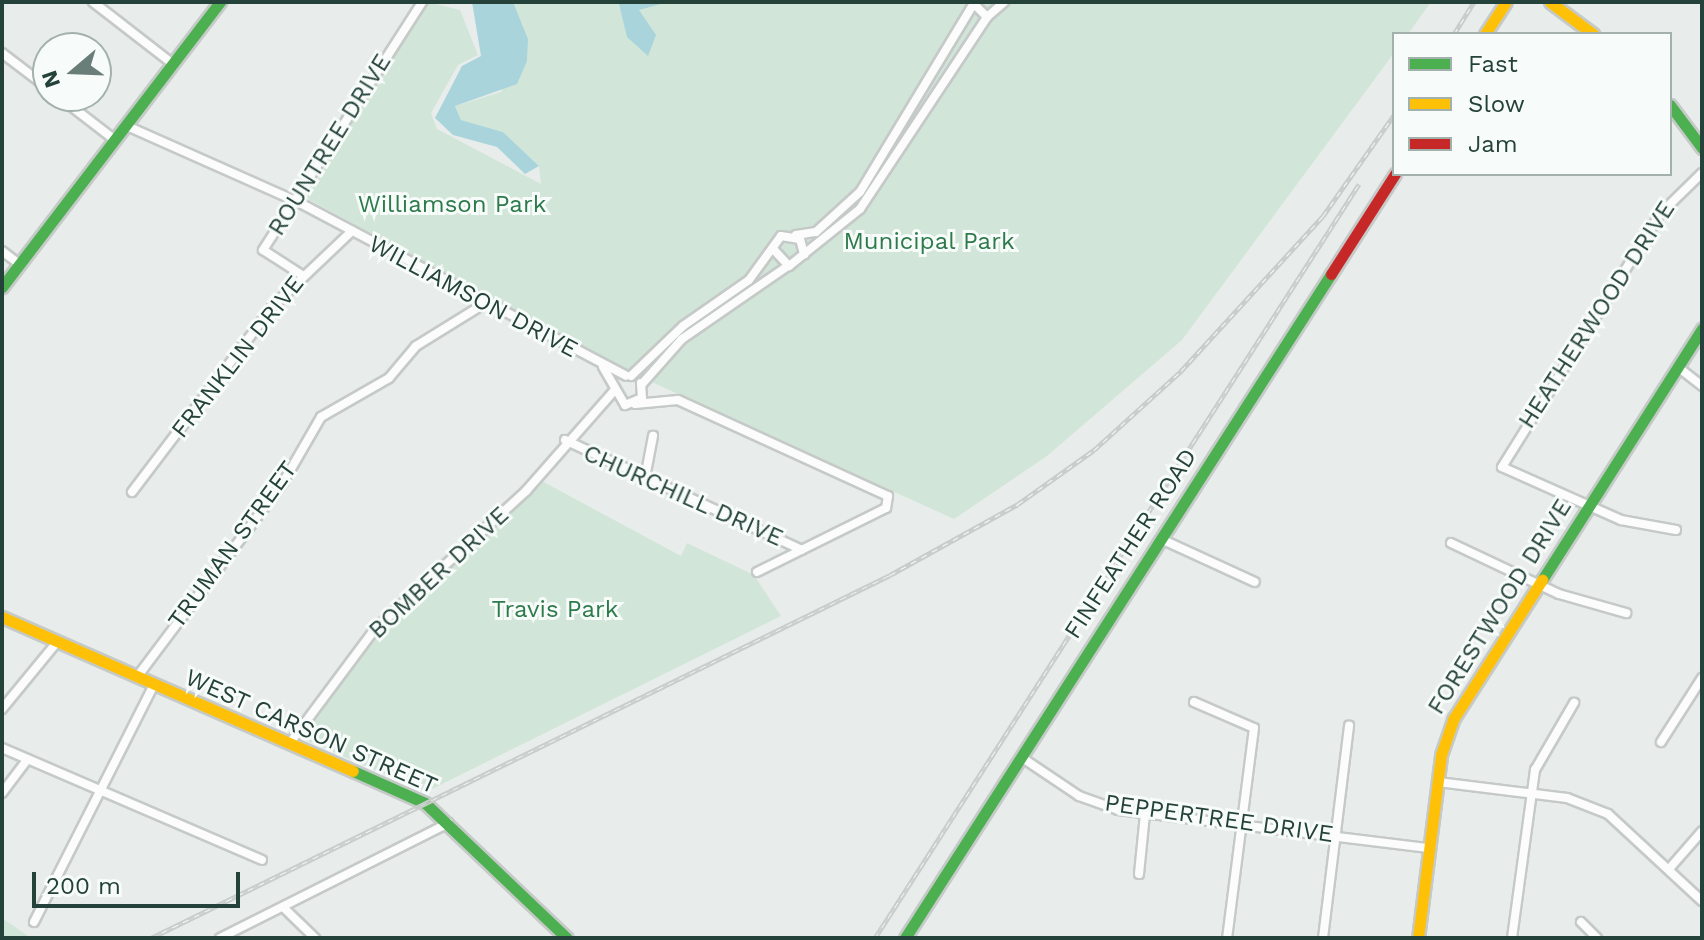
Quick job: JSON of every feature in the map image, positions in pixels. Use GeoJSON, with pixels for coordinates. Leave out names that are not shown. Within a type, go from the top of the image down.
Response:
{"type":"FeatureCollection","features":[{"type":"Feature","properties":{"kind":"street"},"geometry":{"type":"LineString","coordinates":[[93,2],[173,64]]}},
{"type":"Feature","properties":{"kind":"street"},"geometry":{"type":"LineString","coordinates":[[2,287],[220,2]]}},
{"type":"Feature","properties":{"kind":"street","name":"ROUNTREE DRIVE"},"geometry":{"type":"LineString","coordinates":[[302,275],[263,250],[298,202],[422,2]]}},
{"type":"Feature","properties":{"kind":"street"},"geometry":{"type":"LineString","coordinates":[[635,404],[643,387],[682,339],[789,266],[860,209],[987,17],[1004,2]]}},
{"type":"Feature","properties":{"kind":"street"},"geometry":{"type":"LineString","coordinates":[[1550,2],[1590,32]]}},
{"type":"Feature","properties":{"kind":"street"},"geometry":{"type":"LineString","coordinates":[[804,254],[796,235],[816,232],[860,192],[973,3],[987,17]]}},
{"type":"Feature","properties":{"kind":"street"},"geometry":{"type":"LineString","coordinates":[[1486,32],[1504,6]]}},
{"type":"Feature","properties":{"kind":"street"},"geometry":{"type":"LineString","coordinates":[[2,53],[32,76]]}},
{"type":"Feature","properties":{"kind":"street"},"geometry":{"type":"LineString","coordinates":[[1672,108],[1702,148]]}},
{"type":"Feature","properties":{"kind":"street"},"geometry":{"type":"LineString","coordinates":[[79,112],[115,140]]}},
{"type":"Feature","properties":{"kind":"street","name":"WILLIAMSON DRIVE"},"geometry":{"type":"LineString","coordinates":[[127,126],[298,202],[482,305],[628,376],[643,387]]}},
{"type":"Feature","properties":{"kind":"street","name":"HEATHERWOOD DRIVE"},"geometry":{"type":"LineString","coordinates":[[1589,506],[1502,467],[1661,213],[1702,173]]}},
{"type":"Feature","properties":{"kind":"street","name":"FINFEATHER ROAD"},"geometry":{"type":"LineString","coordinates":[[905,938],[1394,176]]}},
{"type":"Feature","properties":{"kind":"street","name":"FRANKLIN DRIVE"},"geometry":{"type":"LineString","coordinates":[[132,492],[302,275],[352,231]]}},
{"type":"Feature","properties":{"kind":"street","name":"BOMBER DRIVE"},"geometry":{"type":"LineString","coordinates":[[290,743],[375,629],[526,491],[594,407],[683,326],[734,294],[781,236],[796,235]]}},
{"type":"Feature","properties":{"kind":"street"},"geometry":{"type":"LineString","coordinates":[[773,249],[789,266]]}},
{"type":"Feature","properties":{"kind":"street"},"geometry":{"type":"LineString","coordinates":[[2,251],[19,264]]}},
{"type":"Feature","properties":{"kind":"street","name":"TRUMAN STREET"},"geometry":{"type":"LineString","coordinates":[[137,677],[284,481],[321,417],[389,378],[416,346],[482,305]]}},
{"type":"Feature","properties":{"kind":"street","name":"FORESTWOOD DRIVE"},"geometry":{"type":"LineString","coordinates":[[1418,938],[1438,782],[1454,718],[1702,329]]}},
{"type":"Feature","properties":{"kind":"street","name":"WILLIAMSON DRIVE"},"geometry":{"type":"LineString","coordinates":[[603,366],[621,403]]}},
{"type":"Feature","properties":{"kind":"street"},"geometry":{"type":"LineString","coordinates":[[1678,367],[1702,386]]}},
{"type":"Feature","properties":{"kind":"street"},"geometry":{"type":"LineString","coordinates":[[643,387],[662,399],[869,486],[890,502],[757,572]]}},
{"type":"Feature","properties":{"kind":"street"},"geometry":{"type":"LineString","coordinates":[[594,407],[662,399]]}},
{"type":"Feature","properties":{"kind":"street"},"geometry":{"type":"LineString","coordinates":[[645,478],[653,436]]}},
{"type":"Feature","properties":{"kind":"street","name":"CHURCHILL DRIVE"},"geometry":{"type":"LineString","coordinates":[[565,440],[802,550]]}},
{"type":"Feature","properties":{"kind":"street"},"geometry":{"type":"LineString","coordinates":[[1589,506],[1638,526],[1676,530]]}},
{"type":"Feature","properties":{"kind":"street"},"geometry":{"type":"LineString","coordinates":[[1161,539],[1255,582]]}},
{"type":"Feature","properties":{"kind":"street"},"geometry":{"type":"LineString","coordinates":[[1451,543],[1538,583],[1626,613]]}},
{"type":"Feature","properties":{"kind":"street","name":"WEST CARSON STREET"},"geometry":{"type":"LineString","coordinates":[[2,617],[419,800],[449,823],[567,938]]}},
{"type":"Feature","properties":{"kind":"street"},"geometry":{"type":"LineString","coordinates":[[2,709],[57,642]]}},
{"type":"Feature","properties":{"kind":"street"},"geometry":{"type":"LineString","coordinates":[[1661,742],[1702,678]]}},
{"type":"Feature","properties":{"kind":"street"},"geometry":{"type":"LineString","coordinates":[[34,922],[154,684]]}},
{"type":"Feature","properties":{"kind":"street"},"geometry":{"type":"LineString","coordinates":[[1194,702],[1254,728],[1227,938]]}},
{"type":"Feature","properties":{"kind":"street"},"geometry":{"type":"LineString","coordinates":[[1512,938],[1539,758],[1574,703]]}},
{"type":"Feature","properties":{"kind":"street"},"geometry":{"type":"LineString","coordinates":[[1323,938],[1349,726]]}},
{"type":"Feature","properties":{"kind":"street"},"geometry":{"type":"LineString","coordinates":[[2,748],[262,860]]}},
{"type":"Feature","properties":{"kind":"street","name":"PEPPERTREE DRIVE"},"geometry":{"type":"LineString","coordinates":[[1021,757],[1079,796],[1145,814],[1429,848]]}},
{"type":"Feature","properties":{"kind":"street"},"geometry":{"type":"LineString","coordinates":[[2,793],[27,760]]}},
{"type":"Feature","properties":{"kind":"street"},"geometry":{"type":"LineString","coordinates":[[1438,782],[1532,793],[1608,814],[1702,901]]}},
{"type":"Feature","properties":{"kind":"street"},"geometry":{"type":"LineString","coordinates":[[1139,874],[1145,814]]}},
{"type":"Feature","properties":{"kind":"street"},"geometry":{"type":"LineString","coordinates":[[220,938],[449,823]]}},
{"type":"Feature","properties":{"kind":"street"},"geometry":{"type":"LineString","coordinates":[[1669,869],[1702,831]]}},
{"type":"Feature","properties":{"kind":"street"},"geometry":{"type":"LineString","coordinates":[[283,907],[315,938]]}},
{"type":"Feature","properties":{"kind":"street"},"geometry":{"type":"LineString","coordinates":[[1581,922],[1597,938]]}},
{"type":"Feature","properties":{"kind":"green space","name":"Municipal Park"},"geometry":{"type":"Polygon","coordinates":[[[428,2],[460,10],[478,55],[458,65],[431,113],[437,129],[541,184],[539,166],[503,132],[461,120],[455,106],[501,92],[523,25],[511,12],[513,2],[1431,2],[1409,32],[1392,32],[1392,56],[1182,340],[1047,456],[954,519],[623,369],[306,198],[428,2]]]}},
{"type":"Feature","properties":{"kind":"green space","name":"Travis Park"},"geometry":{"type":"Polygon","coordinates":[[[540,480],[681,556],[687,543],[754,575],[781,616],[426,792],[301,738],[378,631],[540,480]]]}},
{"type":"Feature","properties":{"kind":"green space"},"geometry":{"type":"Polygon","coordinates":[[[2,918],[31,938],[2,938],[2,918]]]}},
{"type":"Feature","properties":{"kind":"water"},"geometry":{"type":"Polygon","coordinates":[[[472,2],[513,2],[528,39],[527,61],[517,84],[455,106],[461,120],[503,132],[539,166],[525,174],[497,147],[453,135],[435,118],[462,66],[481,56],[472,2]]]}},
{"type":"Feature","properties":{"kind":"water"},"geometry":{"type":"Polygon","coordinates":[[[608,2],[668,2],[639,10],[656,35],[648,56],[627,37],[619,4],[608,2]]]}},
{"type":"Feature","properties":{"kind":"railway"},"geometry":{"type":"LineString","coordinates":[[1455,32],[1474,2]]}},
{"type":"Feature","properties":{"kind":"railway"},"geometry":{"type":"LineString","coordinates":[[151,938],[890,575],[1018,504],[1094,450],[1181,371],[1323,216],[1392,118]]}},
{"type":"Feature","properties":{"kind":"railway"},"geometry":{"type":"LineString","coordinates":[[875,938],[1359,184]]}},
{"type":"Feature","properties":{"kind":"traffic: fast"},"geometry":{"type":"LineString","coordinates":[[2,287],[220,2]]}},
{"type":"Feature","properties":{"kind":"traffic: fast"},"geometry":{"type":"LineString","coordinates":[[1672,108],[1702,148]]}},
{"type":"Feature","properties":{"kind":"traffic: fast"},"geometry":{"type":"LineString","coordinates":[[905,938],[1331,274]]}},
{"type":"Feature","properties":{"kind":"traffic: fast"},"geometry":{"type":"LineString","coordinates":[[1542,580],[1702,329]]}},
{"type":"Feature","properties":{"kind":"traffic: fast"},"geometry":{"type":"LineString","coordinates":[[353,771],[425,803],[567,938]]}},
{"type":"Feature","properties":{"kind":"traffic: slow"},"geometry":{"type":"LineString","coordinates":[[1486,32],[1506,2]]}},
{"type":"Feature","properties":{"kind":"traffic: slow"},"geometry":{"type":"LineString","coordinates":[[1550,2],[1590,32]]}},
{"type":"Feature","properties":{"kind":"traffic: slow"},"geometry":{"type":"LineString","coordinates":[[1418,938],[1441,755],[1454,718],[1542,580]]}},
{"type":"Feature","properties":{"kind":"traffic: slow"},"geometry":{"type":"LineString","coordinates":[[2,617],[353,771]]}},
{"type":"Feature","properties":{"kind":"traffic: jam"},"geometry":{"type":"LineString","coordinates":[[1331,274],[1394,176]]}},
{"type":"Feature","properties":{"kind":"park label","name":"Williamson Park"},"geometry":{"type":"Point","coordinates":[452,205]}}]}
